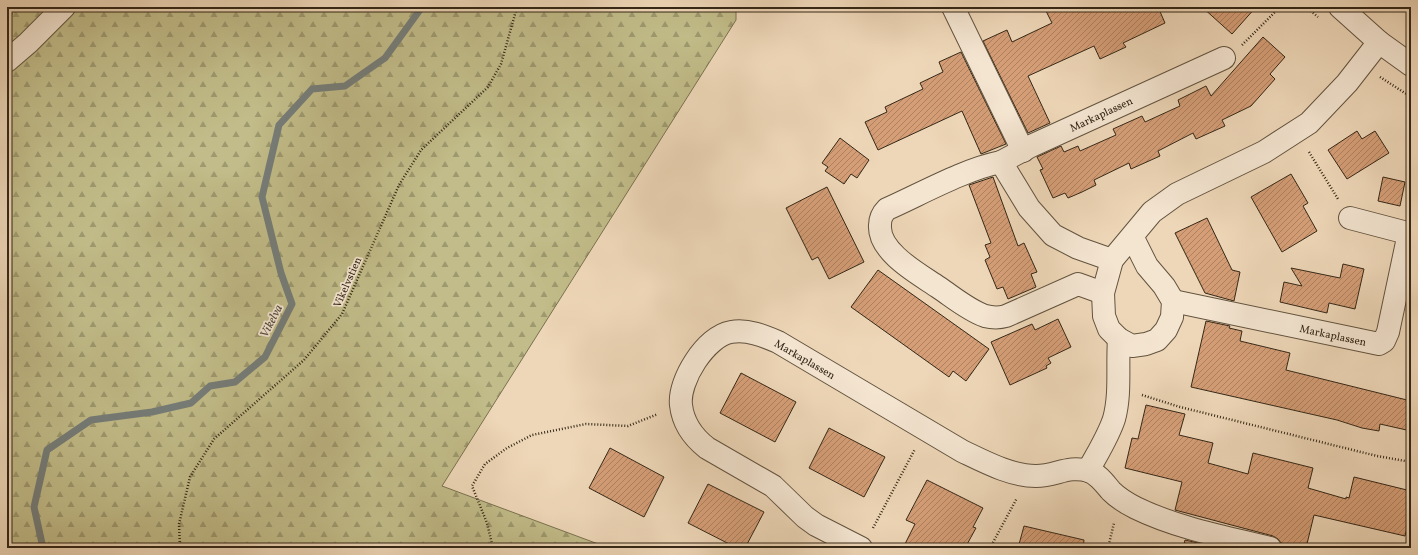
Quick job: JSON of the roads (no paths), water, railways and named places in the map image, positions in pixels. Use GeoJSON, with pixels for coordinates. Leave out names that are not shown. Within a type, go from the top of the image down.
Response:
{"type":"FeatureCollection","features":[{"type":"Feature","properties":{"kind":"street"},"geometry":{"type":"LineString","coordinates":[[7,61],[28,43],[64,7]]}},
{"type":"Feature","properties":{"kind":"street"},"geometry":{"type":"LineString","coordinates":[[953,7],[1023,151]]}},
{"type":"Feature","properties":{"kind":"street"},"geometry":{"type":"LineString","coordinates":[[1340,7],[1379,42],[1411,65]]}},
{"type":"Feature","properties":{"kind":"street"},"geometry":{"type":"LineString","coordinates":[[1132,236],[1147,266],[1164,286],[1173,301],[1172,317],[1166,330],[1157,340],[1146,344],[1132,346],[1119,339],[1109,329],[1104,316],[1103,293],[1112,260],[1132,236],[1152,212],[1178,194],[1264,152],[1296,132],[1326,107],[1348,83],[1379,42]]}},
{"type":"Feature","properties":{"kind":"street","name":"Markaplassen"},"geometry":{"type":"LineString","coordinates":[[1103,293],[1078,284],[1006,316],[991,317],[976,312],[906,265],[893,254],[880,235],[880,218],[887,209],[954,179],[1001,162],[1224,58]]}},
{"type":"Feature","properties":{"kind":"street"},"geometry":{"type":"LineString","coordinates":[[1001,162],[1029,208],[1053,236],[1078,248],[1112,260]]}},
{"type":"Feature","properties":{"kind":"street","name":"Markaplassen"},"geometry":{"type":"LineString","coordinates":[[1173,301],[1379,344],[1384,341],[1388,332],[1410,234],[1350,218]]}},
{"type":"Feature","properties":{"kind":"street","name":"Markaplassen"},"geometry":{"type":"LineString","coordinates":[[866,541],[816,525],[805,517],[773,486],[699,442],[687,426],[681,404],[684,387],[690,372],[701,352],[709,343],[731,332],[750,332],[778,342],[962,451],[991,464],[1024,476],[1052,474],[1078,468],[1088,471]]}},
{"type":"Feature","properties":{"kind":"street"},"geometry":{"type":"LineString","coordinates":[[1119,339],[1114,418],[1088,471],[1101,480],[1112,492],[1123,500],[1149,515],[1270,548]]}},
{"type":"Feature","properties":{"kind":"waterway","name":"Vikelva"},"geometry":{"type":"LineString","coordinates":[[43,548],[34,507],[47,450],[91,420],[152,412],[191,403],[210,386],[235,382],[265,357],[292,304],[281,273],[262,197],[279,125],[312,89],[345,86],[385,58],[422,7]]}}]}
